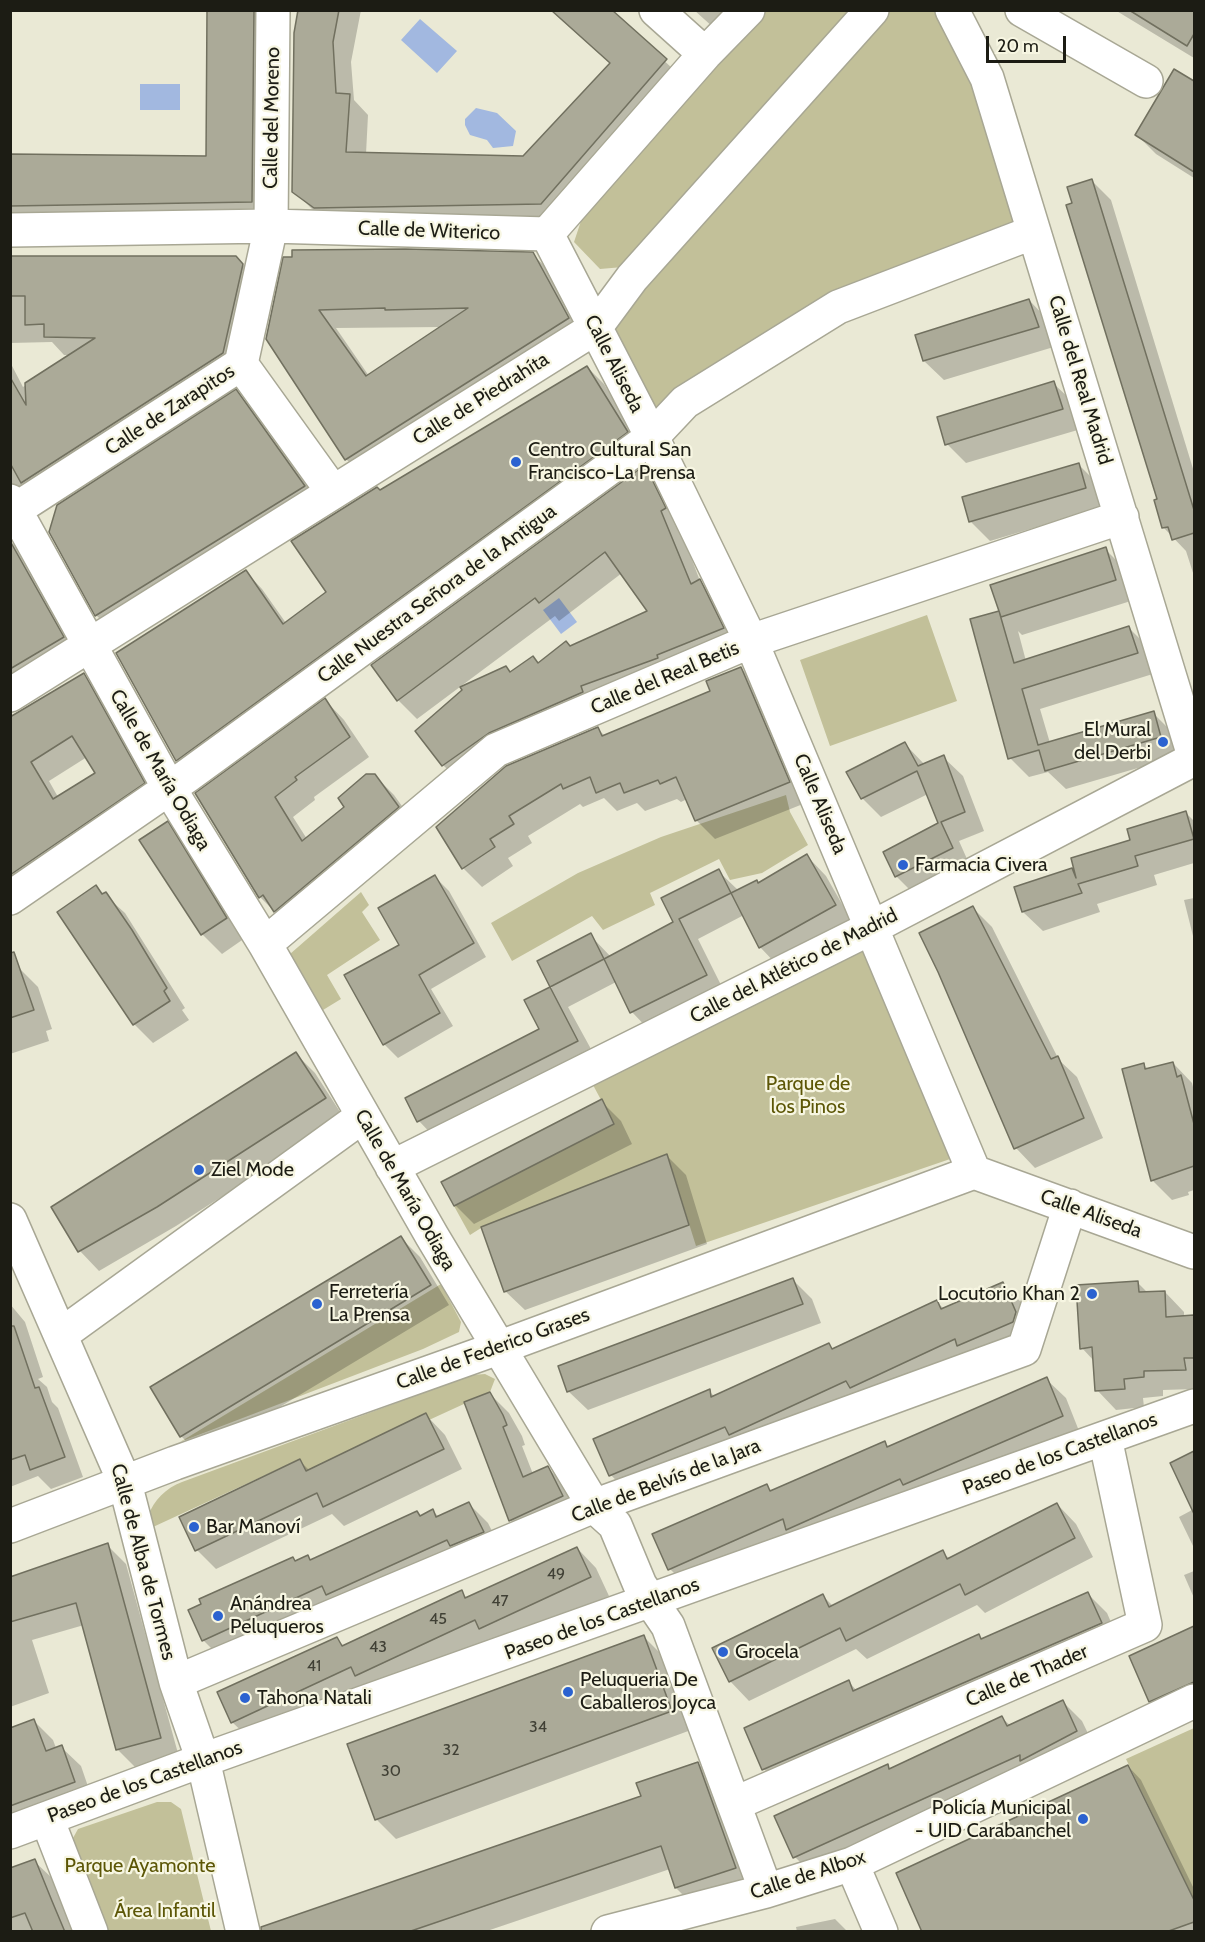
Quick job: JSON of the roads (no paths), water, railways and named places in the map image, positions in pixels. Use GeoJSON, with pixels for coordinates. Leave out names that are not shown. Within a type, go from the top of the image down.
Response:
{"type":"FeatureCollection","features":[{"type":"Feature","properties":{"kind":"street","name":"Calle del Moreno"},"geometry":{"type":"LineString","coordinates":[[271,226],[273,10]]}},
{"type":"Feature","properties":{"kind":"street"},"geometry":{"type":"LineString","coordinates":[[656,10],[705,54]]}},
{"type":"Feature","properties":{"kind":"street"},"geometry":{"type":"LineString","coordinates":[[547,234],[705,54],[748,10]]}},
{"type":"Feature","properties":{"kind":"street","name":"Calle de Piedrahíta"},"geometry":{"type":"LineString","coordinates":[[10,695],[595,327],[633,278],[873,10]]}},
{"type":"Feature","properties":{"kind":"street","name":"Calle del Real Madrid"},"geometry":{"type":"LineString","coordinates":[[951,10],[987,78],[1194,758]]}},
{"type":"Feature","properties":{"kind":"street"},"geometry":{"type":"LineString","coordinates":[[1026,12],[1146,81]]}},
{"type":"Feature","properties":{"kind":"street","name":"Calle de Witerico"},"geometry":{"type":"LineString","coordinates":[[10,230],[271,226],[547,234]]}},
{"type":"Feature","properties":{"kind":"street","name":"Calle de Zarapitos"},"geometry":{"type":"LineString","coordinates":[[12,508],[242,364],[271,226]]}},
{"type":"Feature","properties":{"kind":"street","name":"Calle Nuestra Señora de la Antigua"},"geometry":{"type":"LineString","coordinates":[[10,898],[169,788],[652,437],[685,402],[838,307],[1034,232]]}},
{"type":"Feature","properties":{"kind":"street","name":"Calle Aliseda"},"geometry":{"type":"LineString","coordinates":[[547,234],[652,437],[752,641],[974,1172],[1194,1252]]}},
{"type":"Feature","properties":{"kind":"street"},"geometry":{"type":"LineString","coordinates":[[242,364],[333,492]]}},
{"type":"Feature","properties":{"kind":"street","name":"Calle de María Odiaga"},"geometry":{"type":"LineString","coordinates":[[12,508],[169,788],[265,944],[498,1348],[594,1506],[615,1525],[640,1585],[668,1626],[766,1891]]}},
{"type":"Feature","properties":{"kind":"street","name":"Calle del Real Betis"},"geometry":{"type":"LineString","coordinates":[[265,944],[496,750],[752,641],[1122,517]]}},
{"type":"Feature","properties":{"kind":"street","name":"Calle del Atlético de Madrid"},"geometry":{"type":"LineString","coordinates":[[392,1167],[871,928],[1194,758]]}},
{"type":"Feature","properties":{"kind":"street"},"geometry":{"type":"LineString","coordinates":[[62,1334],[363,1116]]}},
{"type":"Feature","properties":{"kind":"street","name":"Calle de Federico Grases"},"geometry":{"type":"LineString","coordinates":[[10,1526],[175,1463],[498,1348],[974,1172]]}},
{"type":"Feature","properties":{"kind":"street","name":"Calle de Belvís de la Jara"},"geometry":{"type":"LineString","coordinates":[[176,1682],[594,1506],[1023,1348],[1070,1206]]}},
{"type":"Feature","properties":{"kind":"street","name":"Calle de Alba de Tormes"},"geometry":{"type":"LineString","coordinates":[[10,1220],[62,1334],[125,1483],[176,1682],[203,1760],[243,1932]]}},
{"type":"Feature","properties":{"kind":"street","name":"Paseo de los Castellanos"},"geometry":{"type":"LineString","coordinates":[[10,1832],[203,1760],[651,1602],[1194,1406]]}},
{"type":"Feature","properties":{"kind":"street","name":"Calle de Thader"},"geometry":{"type":"LineString","coordinates":[[734,1804],[1145,1625],[1105,1438]]}},
{"type":"Feature","properties":{"kind":"street","name":"Calle de Albox"},"geometry":{"type":"LineString","coordinates":[[608,1932],[766,1891],[852,1864],[1194,1701]]}},
{"type":"Feature","properties":{"kind":"street"},"geometry":{"type":"LineString","coordinates":[[47,1819],[90,1932]]}},
{"type":"Feature","properties":{"kind":"street"},"geometry":{"type":"LineString","coordinates":[[852,1864],[881,1932]]}},
{"type":"Feature","properties":{"kind":"water"},"geometry":{"type":"Polygon","coordinates":[[[420,19],[457,51],[437,73],[401,40],[420,19]]]}},
{"type":"Feature","properties":{"kind":"water"},"geometry":{"type":"Polygon","coordinates":[[[140,84],[180,84],[180,110],[140,110],[140,84]]]}},
{"type":"Feature","properties":{"kind":"water"},"geometry":{"type":"Polygon","coordinates":[[[476,108],[497,113],[516,131],[513,146],[493,148],[487,140],[470,135],[465,119],[476,108]]]}},
{"type":"Feature","properties":{"kind":"water"},"geometry":{"type":"Polygon","coordinates":[[[559,598],[577,622],[561,634],[543,610],[559,598]]]}},
{"type":"Feature","properties":{"kind":"place","name":"Centro Cultural San Francisco-La Prensa"},"geometry":{"type":"Point","coordinates":[516,462]}},
{"type":"Feature","properties":{"kind":"place","name":"El Mural del Derbi"},"geometry":{"type":"Point","coordinates":[1163,742]}},
{"type":"Feature","properties":{"kind":"place","name":"Farmacia Civera"},"geometry":{"type":"Point","coordinates":[903,865]}},
{"type":"Feature","properties":{"kind":"place","name":"Ziel Mode"},"geometry":{"type":"Point","coordinates":[199,1170]}},
{"type":"Feature","properties":{"kind":"place","name":"Locutorio Khan 2"},"geometry":{"type":"Point","coordinates":[1092,1294]}},
{"type":"Feature","properties":{"kind":"place","name":"Ferretería La Prensa"},"geometry":{"type":"Point","coordinates":[317,1304]}},
{"type":"Feature","properties":{"kind":"place","name":"Bar Manoví"},"geometry":{"type":"Point","coordinates":[194,1527]}},
{"type":"Feature","properties":{"kind":"place","name":"Anándrea Peluqueros"},"geometry":{"type":"Point","coordinates":[218,1616]}},
{"type":"Feature","properties":{"kind":"place","name":"Grocela"},"geometry":{"type":"Point","coordinates":[723,1652]}},
{"type":"Feature","properties":{"kind":"place","name":"Peluqueria De Caballeros Joyca"},"geometry":{"type":"Point","coordinates":[568,1692]}},
{"type":"Feature","properties":{"kind":"place","name":"Tahona Natali"},"geometry":{"type":"Point","coordinates":[245,1698]}},
{"type":"Feature","properties":{"kind":"place","name":"Policía Municipal - UID Carabanchel"},"geometry":{"type":"Point","coordinates":[1083,1819]}},
{"type":"Feature","properties":{"kind":"park label","name":"Parque de los Pinos"},"geometry":{"type":"Point","coordinates":[808,1096]}},
{"type":"Feature","properties":{"kind":"park label","name":"Parque Ayamonte"},"geometry":{"type":"Point","coordinates":[140,1866]}},
{"type":"Feature","properties":{"kind":"park label","name":"Área Infantil"},"geometry":{"type":"Point","coordinates":[165,1911]}}]}
